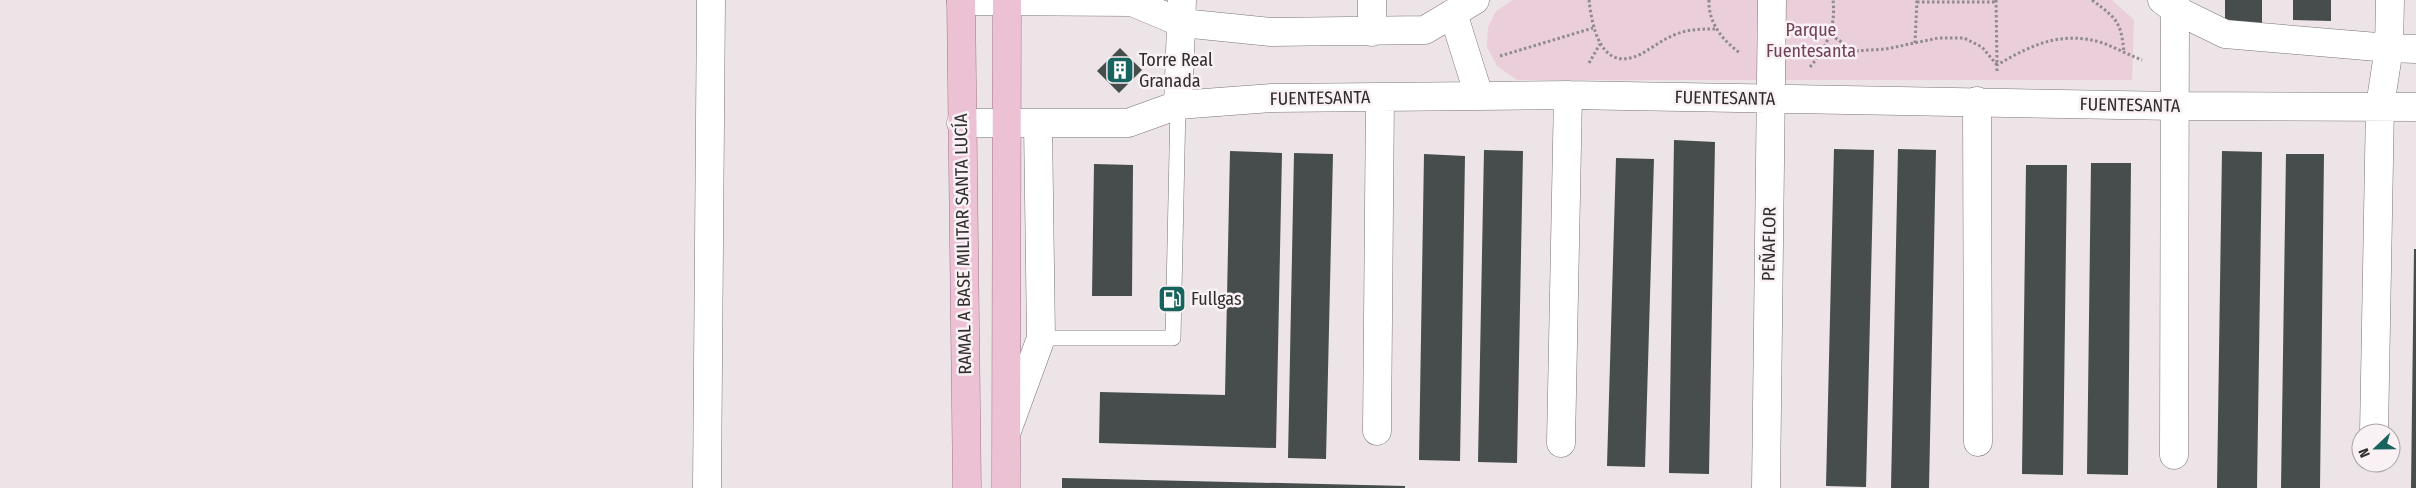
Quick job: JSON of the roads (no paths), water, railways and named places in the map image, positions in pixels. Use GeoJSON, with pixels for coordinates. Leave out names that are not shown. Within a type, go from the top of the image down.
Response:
{"type":"FeatureCollection","features":[{"type":"Feature","properties":{"kind":"main road","name":"RAMAL A BASE MILITAR SANTA LUCÍA"},"geometry":{"type":"LineString","coordinates":[[961,0],[961,123],[967,488]]}},
{"type":"Feature","properties":{"kind":"main road"},"geometry":{"type":"LineString","coordinates":[[1006,0],[1006,488]]}},
{"type":"Feature","properties":{"kind":"street"},"geometry":{"type":"LineString","coordinates":[[707,488],[712,0]]}},
{"type":"Feature","properties":{"kind":"street"},"geometry":{"type":"LineString","coordinates":[[961,0],[1132,2],[1271,32],[1424,30],[1464,7],[1470,66],[1479,96]]}},
{"type":"Feature","properties":{"kind":"street"},"geometry":{"type":"LineString","coordinates":[[1372,0],[1372,32]]}},
{"type":"Feature","properties":{"kind":"street","name":"PEÑAFLOR"},"geometry":{"type":"LineString","coordinates":[[1766,488],[1772,0]]}},
{"type":"Feature","properties":{"kind":"street"},"geometry":{"type":"LineString","coordinates":[[2374,423],[2380,106],[2389,48],[2390,0]]}},
{"type":"Feature","properties":{"kind":"street"},"geometry":{"type":"LineString","coordinates":[[2170,3],[2225,34],[2416,49]]}},
{"type":"Feature","properties":{"kind":"street"},"geometry":{"type":"LineString","coordinates":[[2170,3],[2176,106],[2174,455]]}},
{"type":"Feature","properties":{"kind":"street"},"geometry":{"type":"LineString","coordinates":[[1178,105],[1182,12]]}},
{"type":"Feature","properties":{"kind":"street","name":"FUENTESANTA"},"geometry":{"type":"LineString","coordinates":[[961,123],[1128,123],[1178,105],[1272,98],[1568,95],[1771,86],[1986,102],[2176,106],[2416,107]]}},
{"type":"Feature","properties":{"kind":"street"},"geometry":{"type":"LineString","coordinates":[[1561,443],[1568,95]]}},
{"type":"Feature","properties":{"kind":"street"},"geometry":{"type":"LineString","coordinates":[[1376,431],[1380,96]]}},
{"type":"Feature","properties":{"kind":"street"},"geometry":{"type":"LineString","coordinates":[[1978,442],[1986,102]]}},
{"type":"Feature","properties":{"kind":"street"},"geometry":{"type":"LineString","coordinates":[[1005,438],[1041,338],[1038,124]]}},
{"type":"Feature","properties":{"kind":"lane"},"geometry":{"type":"LineString","coordinates":[[1041,338],[1173,338],[1178,105]]}},
{"type":"Feature","properties":{"kind":"place","name":"Torre Real Granada"},"geometry":{"type":"Point","coordinates":[1120,70]}},
{"type":"Feature","properties":{"kind":"place","name":"Fullgas"},"geometry":{"type":"Point","coordinates":[1172,299]}},
{"type":"Feature","properties":{"kind":"park label","name":"Parque Fuentesanta"},"geometry":{"type":"Point","coordinates":[1811,40]}}]}
